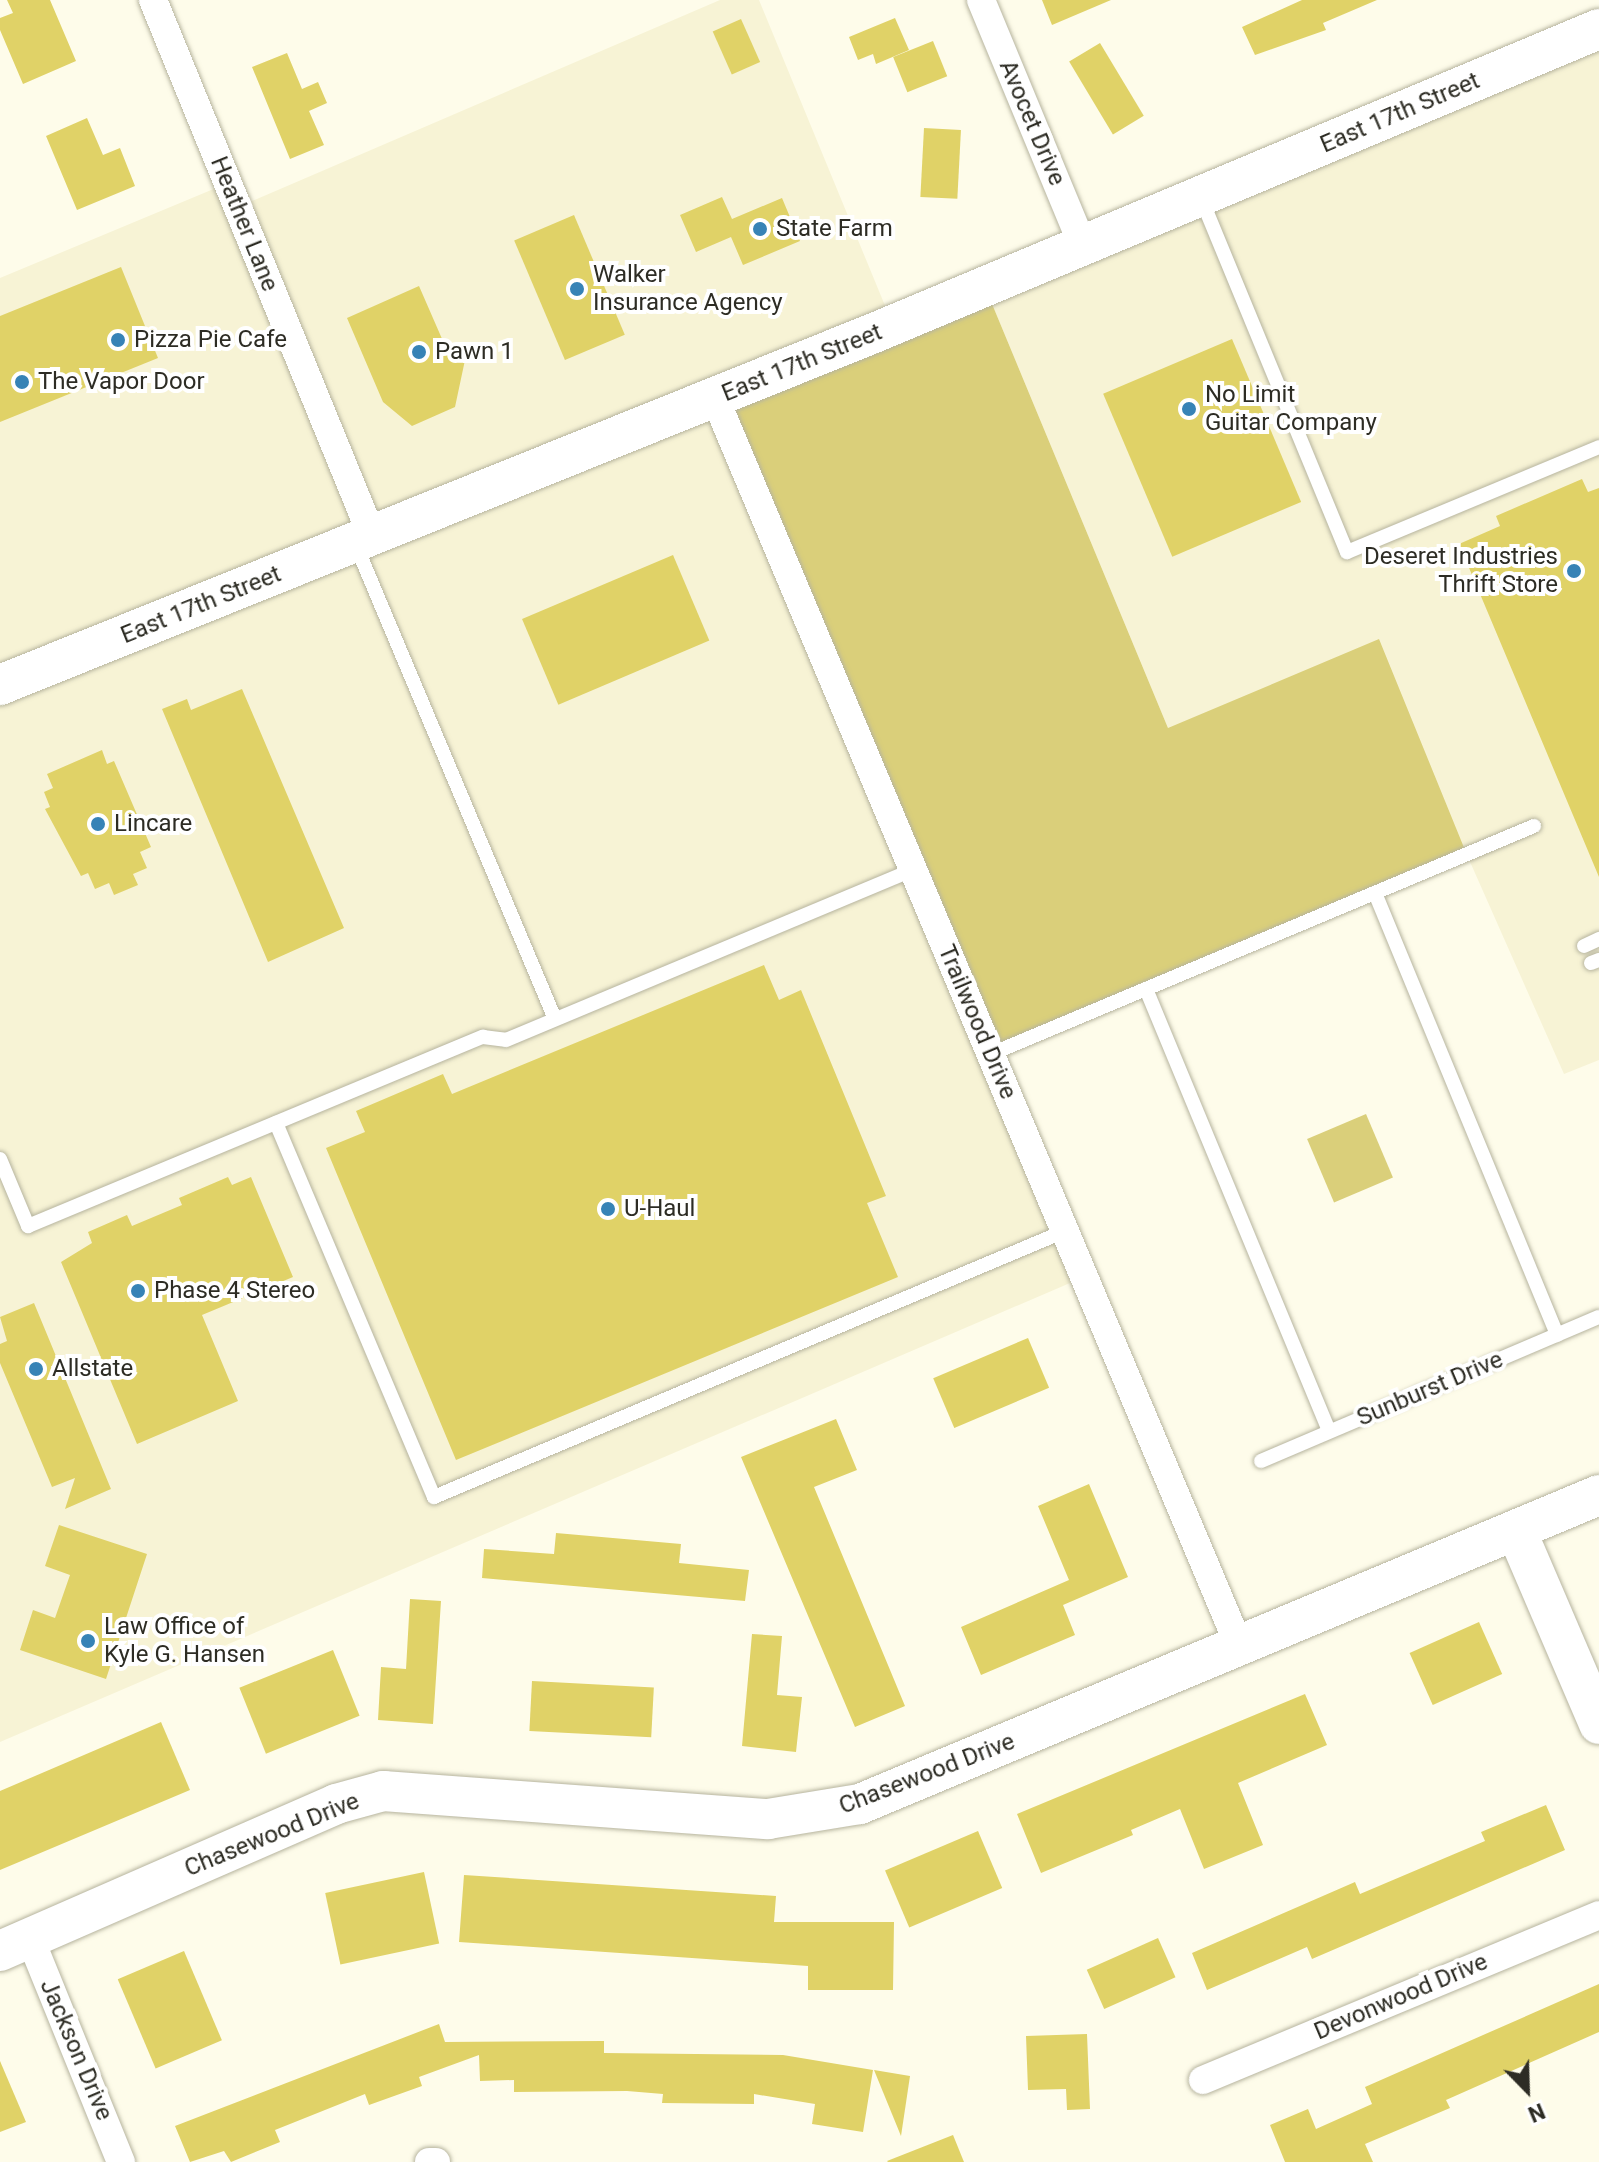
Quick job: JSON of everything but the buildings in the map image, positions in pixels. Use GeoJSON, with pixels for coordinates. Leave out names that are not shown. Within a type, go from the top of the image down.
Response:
{"type":"FeatureCollection","features":[{"type":"Feature","properties":{"kind":"street","name":"Heather Lane"},"geometry":{"type":"LineString","coordinates":[[153,0],[364,539]]}},
{"type":"Feature","properties":{"kind":"street","name":"Avocet Drive"},"geometry":{"type":"LineString","coordinates":[[981,0],[1083,246]]}},
{"type":"Feature","properties":{"kind":"street","name":"East 17th Street"},"geometry":{"type":"LineString","coordinates":[[0,685],[715,398],[1599,29]]}},
{"type":"Feature","properties":{"kind":"street","name":"Trailwood Drive"},"geometry":{"type":"LineString","coordinates":[[715,398],[1239,1646]]}},
{"type":"Feature","properties":{"kind":"street","name":"Chasewood Drive"},"geometry":{"type":"LineString","coordinates":[[15,1944],[336,1804],[383,1791],[768,1819],[836,1810],[1599,1495]]}},
{"type":"Feature","properties":{"kind":"street"},"geometry":{"type":"LineString","coordinates":[[1516,1530],[1599,1724]]}},
{"type":"Feature","properties":{"kind":"street","name":"Devonwood Drive"},"geometry":{"type":"LineString","coordinates":[[1203,2080],[1599,1915]]}},
{"type":"Feature","properties":{"kind":"street","name":"Jackson Drive"},"geometry":{"type":"LineString","coordinates":[[15,1944],[121,2162]]}},
{"type":"Feature","properties":{"kind":"street"},"geometry":{"type":"LineString","coordinates":[[429,2162],[436,2162]]}},
{"type":"Feature","properties":{"kind":"lane"},"geometry":{"type":"LineString","coordinates":[[1200,197],[1347,552],[1599,447]]}},
{"type":"Feature","properties":{"kind":"lane"},"geometry":{"type":"LineString","coordinates":[[364,539],[555,1019]]}},
{"type":"Feature","properties":{"kind":"lane"},"geometry":{"type":"LineString","coordinates":[[991,1054],[1534,826]]}},
{"type":"Feature","properties":{"kind":"lane"},"geometry":{"type":"LineString","coordinates":[[0,1159],[28,1226],[483,1037],[506,1040],[913,870]]}},
{"type":"Feature","properties":{"kind":"lane"},"geometry":{"type":"LineString","coordinates":[[1375,893],[1557,1335]]}},
{"type":"Feature","properties":{"kind":"lane"},"geometry":{"type":"LineString","coordinates":[[1584,946],[1599,939]]}},
{"type":"Feature","properties":{"kind":"lane"},"geometry":{"type":"LineString","coordinates":[[1146,989],[1329,1431]]}},
{"type":"Feature","properties":{"kind":"lane"},"geometry":{"type":"LineString","coordinates":[[276,1123],[434,1497],[1065,1231]]}},
{"type":"Feature","properties":{"kind":"lane","name":"Sunburst Drive"},"geometry":{"type":"LineString","coordinates":[[1261,1461],[1599,1317]]}},
{"type":"Feature","properties":{"kind":"shaded area"},"geometry":{"type":"Polygon","coordinates":[[[720,0],[759,0],[893,325],[716,398],[1084,1277],[0,1742],[0,278],[228,183],[238,207],[720,0]]]}},
{"type":"Feature","properties":{"kind":"shaded area"},"geometry":{"type":"Polygon","coordinates":[[[1599,29],[1599,1060],[1564,1074],[1467,855],[1168,728],[985,287],[1599,29]]]}},
{"type":"Feature","properties":{"kind":"shaded area"},"geometry":{"type":"Polygon","coordinates":[[[985,287],[1168,728],[1379,639],[1467,855],[991,1054],[715,398],[985,287]]]}},
{"type":"Feature","properties":{"kind":"shaded area"},"geometry":{"type":"Polygon","coordinates":[[[1366,1114],[1393,1178],[1334,1203],[1307,1139],[1366,1114]]]}},
{"type":"Feature","properties":{"kind":"place","name":"State Farm"},"geometry":{"type":"Point","coordinates":[760,229]}},
{"type":"Feature","properties":{"kind":"place","name":"Walker Insurance Agency"},"geometry":{"type":"Point","coordinates":[577,289]}},
{"type":"Feature","properties":{"kind":"place","name":"Pizza Pie Cafe"},"geometry":{"type":"Point","coordinates":[118,340]}},
{"type":"Feature","properties":{"kind":"place","name":"Pawn 1"},"geometry":{"type":"Point","coordinates":[419,352]}},
{"type":"Feature","properties":{"kind":"place","name":"The Vapor Door"},"geometry":{"type":"Point","coordinates":[22,382]}},
{"type":"Feature","properties":{"kind":"place","name":"No Limit Guitar Company"},"geometry":{"type":"Point","coordinates":[1189,409]}},
{"type":"Feature","properties":{"kind":"place","name":"Deseret Industries Thrift Store"},"geometry":{"type":"Point","coordinates":[1574,571]}},
{"type":"Feature","properties":{"kind":"place","name":"Lincare"},"geometry":{"type":"Point","coordinates":[98,824]}},
{"type":"Feature","properties":{"kind":"place","name":"U-Haul"},"geometry":{"type":"Point","coordinates":[608,1209]}},
{"type":"Feature","properties":{"kind":"place","name":"Phase 4 Stereo"},"geometry":{"type":"Point","coordinates":[138,1291]}},
{"type":"Feature","properties":{"kind":"place","name":"Allstate"},"geometry":{"type":"Point","coordinates":[36,1369]}},
{"type":"Feature","properties":{"kind":"place","name":"Law Office of Kyle G. Hansen"},"geometry":{"type":"Point","coordinates":[88,1641]}}]}
